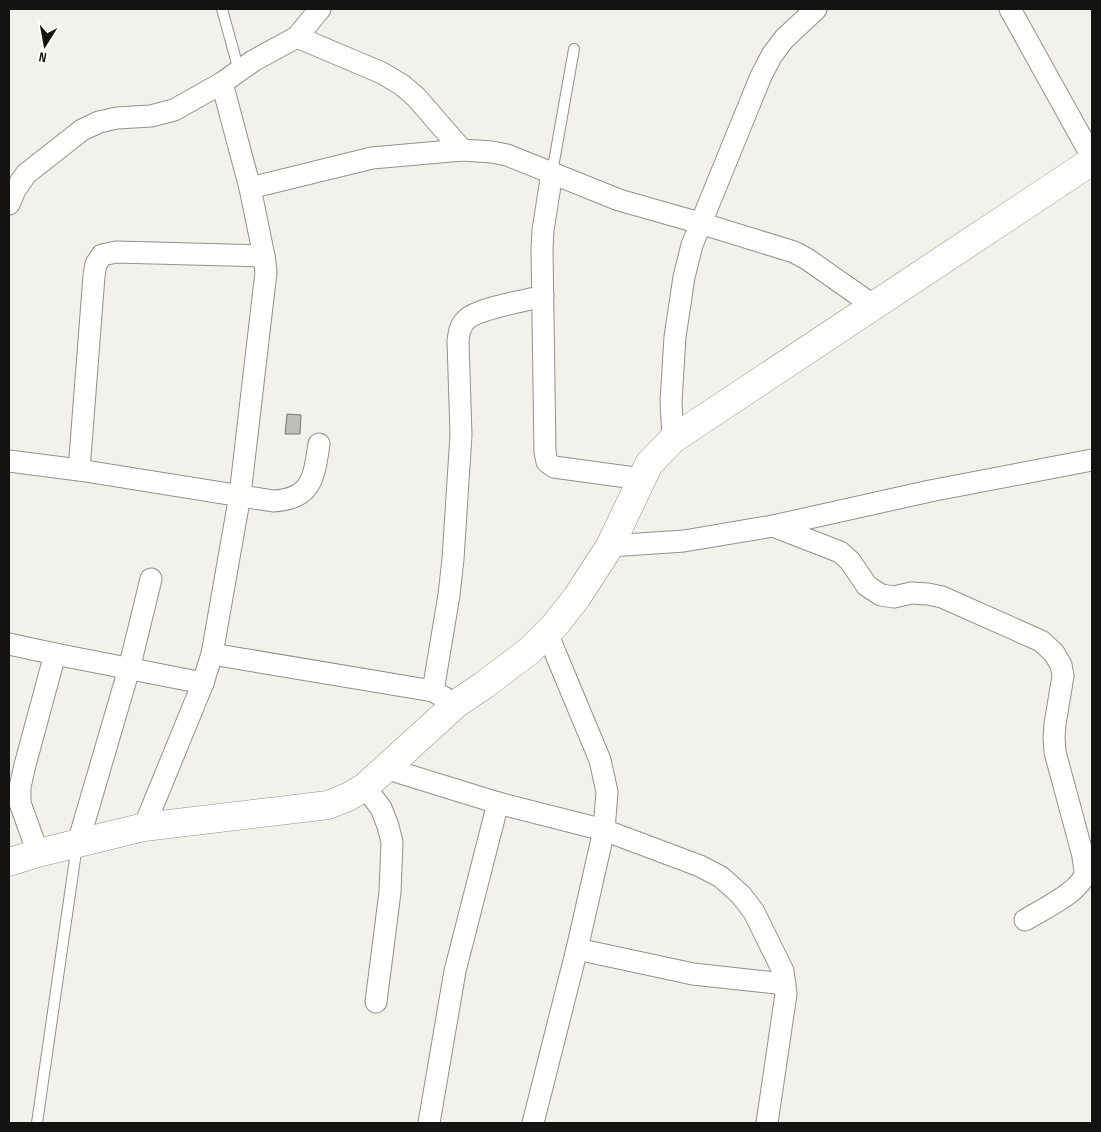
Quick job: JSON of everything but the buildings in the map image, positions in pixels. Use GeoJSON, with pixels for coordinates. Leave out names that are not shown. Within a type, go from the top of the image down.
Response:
{"type":"FeatureCollection","features":[{"type":"Feature","properties":{"kind":"street"},"geometry":{"type":"LineString","coordinates":[[9,204],[15,190],[26,174],[82,130],[99,122],[117,118],[151,116],[174,110],[230,77],[253,60],[297,37],[320,9]]}},
{"type":"Feature","properties":{"kind":"street"},"geometry":{"type":"LineString","coordinates":[[673,439],[671,402],[675,338],[688,261],[700,223],[761,76],[772,55],[784,39],[816,9]]}},
{"type":"Feature","properties":{"kind":"street"},"geometry":{"type":"LineString","coordinates":[[1010,9],[1092,157]]}},
{"type":"Feature","properties":{"kind":"street"},"geometry":{"type":"LineString","coordinates":[[297,37],[382,73],[402,85],[416,97],[462,150]]}},
{"type":"Feature","properties":{"kind":"street"},"geometry":{"type":"LineString","coordinates":[[144,827],[203,683],[212,654],[240,495],[266,272],[230,77]]}},
{"type":"Feature","properties":{"kind":"street"},"geometry":{"type":"LineString","coordinates":[[250,188],[372,158],[462,150],[492,152],[507,155],[619,200],[794,252],[874,306]]}},
{"type":"Feature","properties":{"kind":"street"},"geometry":{"type":"LineString","coordinates":[[212,654],[444,698],[484,685],[538,642],[577,597],[610,546],[649,464],[673,439],[1092,161]]}},
{"type":"Feature","properties":{"kind":"street"},"geometry":{"type":"LineString","coordinates":[[552,173],[543,230],[545,452],[547,462],[554,467],[642,479]]}},
{"type":"Feature","properties":{"kind":"street"},"geometry":{"type":"LineString","coordinates":[[79,470],[94,276],[96,264],[102,256],[116,252],[264,256]]}},
{"type":"Feature","properties":{"kind":"street"},"geometry":{"type":"LineString","coordinates":[[9,862],[144,827],[328,805],[348,797],[365,787],[385,768],[444,698],[449,595],[461,435],[458,341],[461,327],[467,319],[482,312],[543,296]]}},
{"type":"Feature","properties":{"kind":"street"},"geometry":{"type":"LineString","coordinates":[[9,461],[79,470],[273,501],[286,500],[297,495],[312,482],[315,474],[319,444]]}},
{"type":"Feature","properties":{"kind":"street"},"geometry":{"type":"LineString","coordinates":[[610,546],[684,540],[773,526],[930,491],[1092,460]]}},
{"type":"Feature","properties":{"kind":"street"},"geometry":{"type":"LineString","coordinates":[[773,526],[840,552],[850,561],[867,586],[881,595],[894,597],[911,593],[942,597],[1041,641],[1054,653],[1061,665],[1063,676],[1054,738],[1055,752],[1083,856],[1085,872],[1081,882],[1072,890],[1025,920]]}},
{"type":"Feature","properties":{"kind":"street"},"geometry":{"type":"LineString","coordinates":[[78,843],[129,669],[151,579]]}},
{"type":"Feature","properties":{"kind":"street"},"geometry":{"type":"LineString","coordinates":[[533,1123],[604,830],[607,792],[600,760],[538,642]]}},
{"type":"Feature","properties":{"kind":"street"},"geometry":{"type":"LineString","coordinates":[[9,644],[203,683]]}},
{"type":"Feature","properties":{"kind":"street"},"geometry":{"type":"LineString","coordinates":[[38,853],[20,803],[20,787],[55,654]]}},
{"type":"Feature","properties":{"kind":"street"},"geometry":{"type":"LineString","coordinates":[[385,768],[498,802],[604,830],[700,866],[721,878],[741,895],[754,912],[783,971],[786,984],[767,1123]]}},
{"type":"Feature","properties":{"kind":"street"},"geometry":{"type":"LineString","coordinates":[[365,787],[381,808],[392,842],[390,892],[376,1002]]}},
{"type":"Feature","properties":{"kind":"street"},"geometry":{"type":"LineString","coordinates":[[429,1123],[454,971],[498,802]]}},
{"type":"Feature","properties":{"kind":"street"},"geometry":{"type":"LineString","coordinates":[[576,949],[693,974],[786,984]]}},
{"type":"Feature","properties":{"kind":"lane"},"geometry":{"type":"LineString","coordinates":[[222,9],[230,77]]}},
{"type":"Feature","properties":{"kind":"lane"},"geometry":{"type":"LineString","coordinates":[[552,173],[574,49]]}},
{"type":"Feature","properties":{"kind":"lane"},"geometry":{"type":"LineString","coordinates":[[37,1123],[78,843]]}}]}
